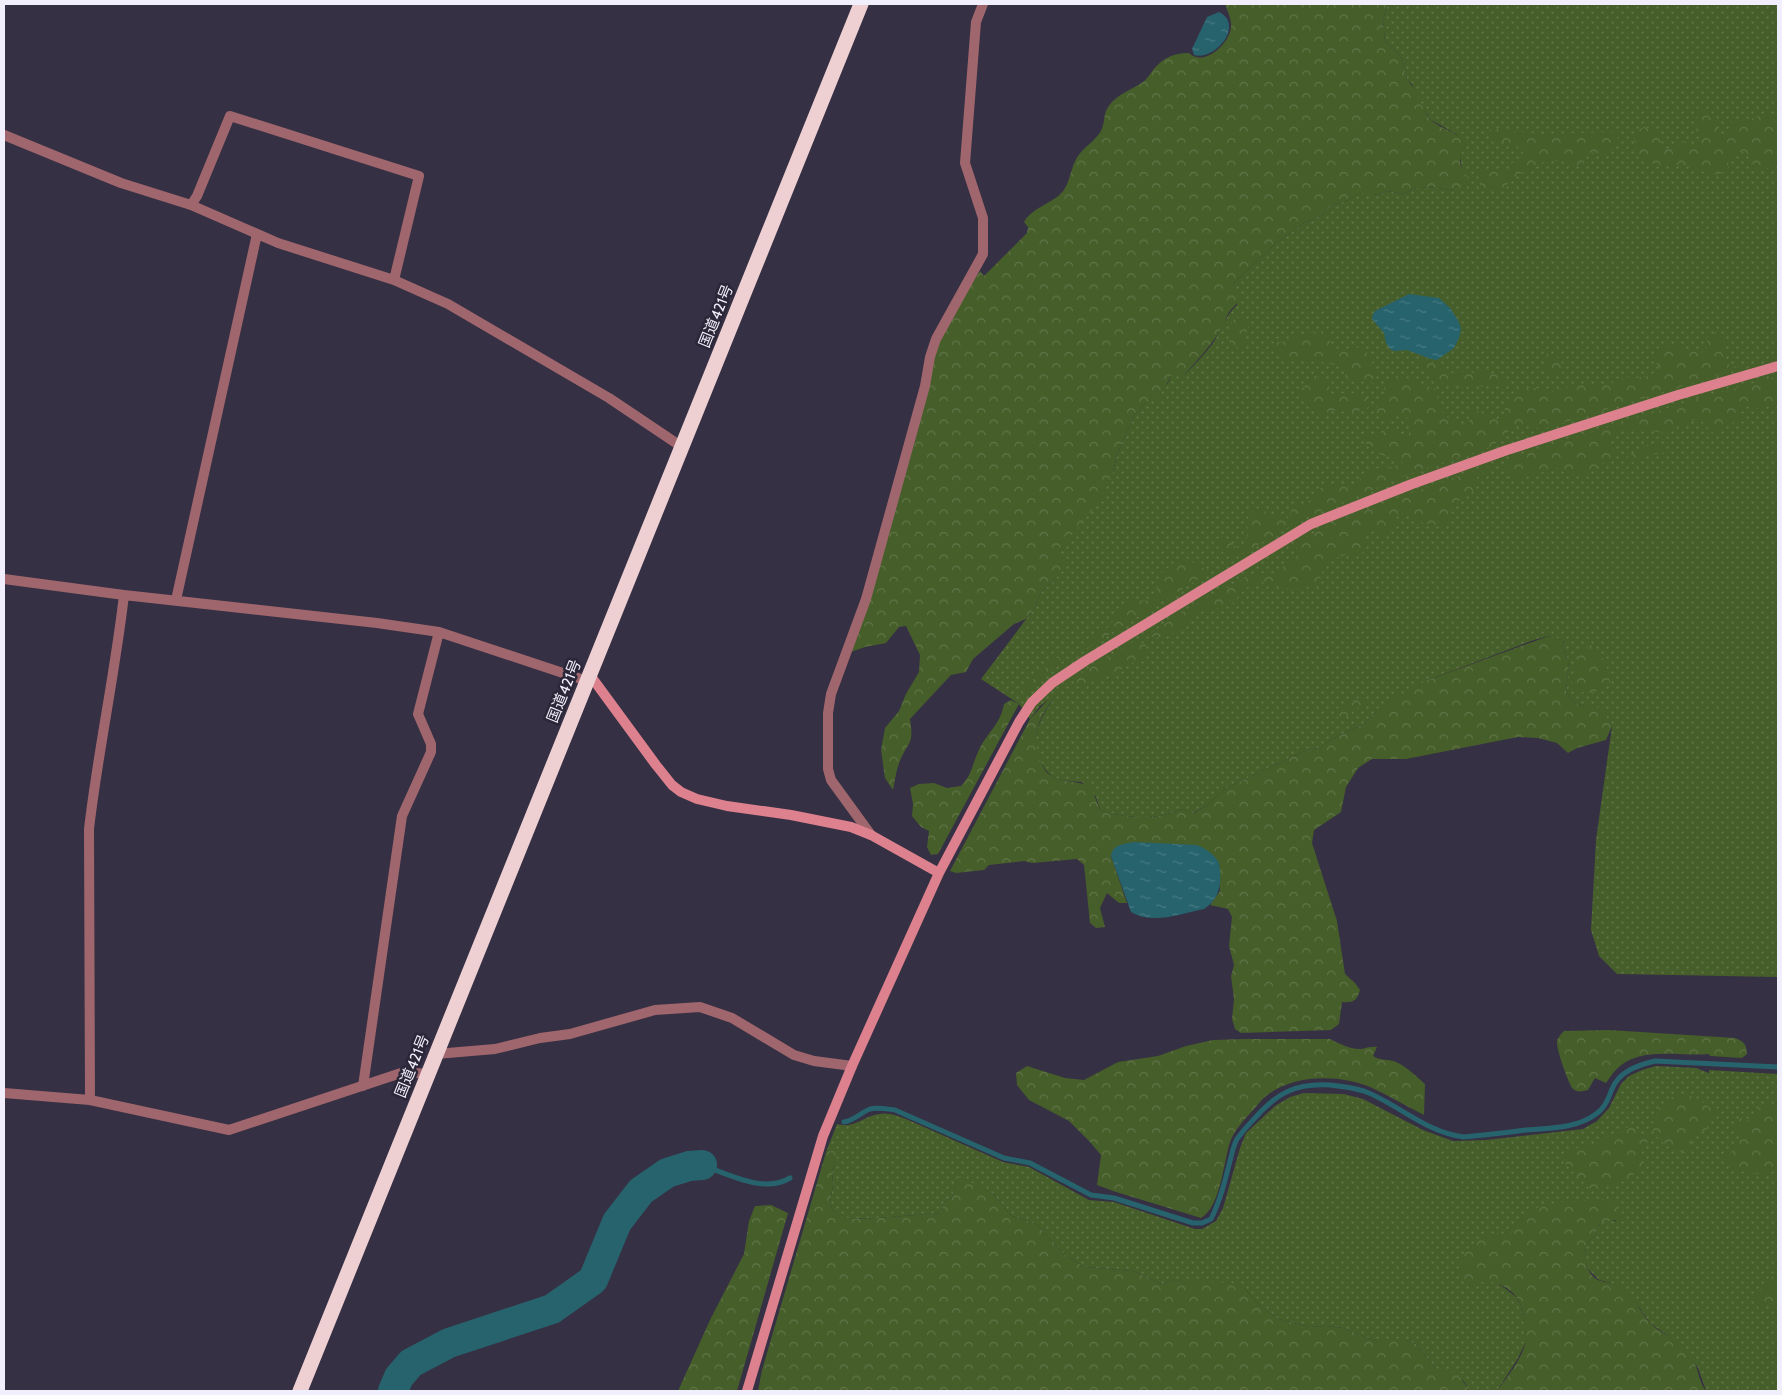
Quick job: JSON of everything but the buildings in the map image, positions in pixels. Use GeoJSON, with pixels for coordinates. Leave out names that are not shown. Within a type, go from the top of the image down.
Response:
{"type":"FeatureCollection","features":[{"type":"Feature","properties":{"kind":"highway","name":"国道421号"},"geometry":{"type":"LineString","coordinates":[[300,1391],[860,4]]}},
{"type":"Feature","properties":{"kind":"street"},"geometry":{"type":"LineString","coordinates":[[871,835],[832,780],[828,769],[828,713],[831,694],[866,599],[926,386],[930,357],[936,339],[983,254],[983,218],[965,163],[976,22],[983,4]]}},
{"type":"Feature","properties":{"kind":"street"},"geometry":{"type":"LineString","coordinates":[[190,205],[197,196],[230,116],[419,176],[394,280]]}},
{"type":"Feature","properties":{"kind":"street"},"geometry":{"type":"LineString","coordinates":[[4,135],[121,183],[190,205],[287,246],[394,280],[448,304],[609,398],[682,447]]}},
{"type":"Feature","properties":{"kind":"street"},"geometry":{"type":"LineString","coordinates":[[176,600],[258,234]]}},
{"type":"Feature","properties":{"kind":"street"},"geometry":{"type":"LineString","coordinates":[[747,1391],[823,1136],[852,1066],[939,874],[1018,722],[1032,702],[1052,683],[1085,660],[1311,524],[1412,484],[1516,447],[1678,395],[1778,366]]}},
{"type":"Feature","properties":{"kind":"street"},"geometry":{"type":"LineString","coordinates":[[4,579],[439,632],[588,678],[672,785],[681,792],[704,801],[800,817],[851,828],[871,835],[939,874]]}},
{"type":"Feature","properties":{"kind":"street"},"geometry":{"type":"LineString","coordinates":[[90,1100],[89,829],[92,798],[118,649],[124,595]]}},
{"type":"Feature","properties":{"kind":"street"},"geometry":{"type":"LineString","coordinates":[[363,1086],[402,816],[431,752],[431,744],[418,714],[439,632]]}},
{"type":"Feature","properties":{"kind":"street"},"geometry":{"type":"LineString","coordinates":[[436,1054],[496,1049],[540,1038],[570,1034],[655,1010],[700,1007],[732,1018],[794,1055],[814,1061],[852,1066]]}},
{"type":"Feature","properties":{"kind":"street"},"geometry":{"type":"LineString","coordinates":[[4,1093],[90,1100],[229,1130],[404,1072],[428,1074]]}},
{"type":"Feature","properties":{"kind":"green space"},"geometry":{"type":"Polygon","coordinates":[[[1225,4],[1388,4],[1383,19],[1385,41],[1401,58],[1407,80],[1414,89],[1427,116],[1435,123],[1459,136],[1466,144],[1460,162],[1462,170],[1468,178],[1467,188],[1454,191],[1419,187],[1403,194],[1387,191],[1377,195],[1361,193],[1346,201],[1330,206],[1321,216],[1304,223],[1275,244],[1233,284],[1240,294],[1238,300],[1212,342],[1183,376],[1171,376],[1159,398],[1145,403],[1135,414],[1117,454],[1113,472],[1100,501],[1060,549],[1064,563],[1056,579],[1041,592],[1036,606],[1026,619],[1014,624],[973,659],[966,672],[951,675],[910,719],[911,738],[899,764],[893,790],[885,778],[881,750],[885,728],[899,711],[906,694],[919,672],[920,655],[906,626],[899,627],[886,643],[851,652],[939,342],[957,307],[980,271],[984,276],[1027,233],[1028,227],[1024,222],[1028,216],[1061,193],[1067,184],[1078,156],[1101,131],[1106,110],[1111,103],[1143,82],[1165,59],[1178,54],[1189,53],[1195,57],[1202,58],[1209,56],[1221,46],[1230,33],[1231,27],[1225,4]]]}},
{"type":"Feature","properties":{"kind":"green space"},"geometry":{"type":"Polygon","coordinates":[[[1388,4],[1778,4],[1778,977],[1617,974],[1599,956],[1591,930],[1596,840],[1612,726],[1601,709],[1581,705],[1571,700],[1566,691],[1569,662],[1562,646],[1564,641],[1549,636],[1534,640],[1428,680],[1373,714],[1364,724],[1336,737],[1319,748],[1306,750],[1225,789],[1206,806],[1193,813],[1181,809],[1172,813],[1151,817],[1119,815],[1100,810],[1096,797],[1082,782],[1056,778],[1043,766],[1036,748],[1037,731],[1044,714],[1059,691],[1040,706],[1030,719],[1019,704],[981,679],[1036,606],[1041,592],[1056,579],[1060,549],[1113,472],[1117,454],[1135,414],[1168,383],[1171,376],[1183,376],[1213,343],[1227,318],[1237,305],[1233,284],[1275,244],[1304,223],[1321,216],[1330,206],[1346,201],[1362,192],[1377,195],[1387,191],[1403,194],[1419,187],[1454,191],[1462,171],[1460,155],[1466,144],[1456,134],[1431,120],[1422,108],[1412,84],[1407,80],[1401,58],[1385,41],[1383,19],[1388,4]]]}},
{"type":"Feature","properties":{"kind":"green space"},"geometry":{"type":"Polygon","coordinates":[[[1705,110],[1716,115],[1718,134],[1723,136],[1729,132],[1733,121],[1749,120],[1760,115],[1778,117],[1778,162],[1759,170],[1753,165],[1746,153],[1740,152],[1728,159],[1728,169],[1718,175],[1697,168],[1652,164],[1641,156],[1634,138],[1638,130],[1644,127],[1661,131],[1662,146],[1667,149],[1685,141],[1693,148],[1698,146],[1702,142],[1700,135],[1696,132],[1698,114],[1705,110]]]}},
{"type":"Feature","properties":{"kind":"green space"},"geometry":{"type":"Polygon","coordinates":[[[1490,130],[1541,134],[1616,132],[1618,137],[1610,155],[1587,152],[1582,165],[1579,166],[1560,161],[1541,163],[1526,170],[1499,191],[1490,191],[1481,187],[1478,180],[1479,171],[1507,170],[1513,162],[1523,156],[1523,149],[1510,145],[1505,141],[1499,143],[1492,142],[1488,134],[1490,130]]]}},
{"type":"Feature","properties":{"kind":"green space"},"geometry":{"type":"Polygon","coordinates":[[[1236,317],[1245,320],[1249,325],[1242,349],[1233,346],[1228,340],[1232,322],[1236,317]]]}},
{"type":"Feature","properties":{"kind":"green space"},"geometry":{"type":"Polygon","coordinates":[[[1327,331],[1333,336],[1330,342],[1336,352],[1358,348],[1368,354],[1373,366],[1375,384],[1368,381],[1348,382],[1345,380],[1345,371],[1336,366],[1282,358],[1274,353],[1269,345],[1276,342],[1291,342],[1298,336],[1308,333],[1327,331]]]}},
{"type":"Feature","properties":{"kind":"green space"},"geometry":{"type":"Polygon","coordinates":[[[1716,332],[1721,337],[1725,346],[1725,360],[1727,364],[1741,368],[1543,429],[1519,424],[1493,446],[1415,472],[1307,517],[1236,557],[1225,554],[1222,550],[1220,543],[1226,538],[1238,548],[1247,542],[1248,517],[1253,511],[1259,509],[1287,519],[1291,512],[1292,504],[1298,500],[1306,507],[1314,494],[1324,486],[1335,484],[1350,488],[1369,471],[1403,463],[1394,456],[1381,455],[1369,447],[1363,440],[1365,436],[1376,438],[1383,429],[1395,432],[1401,438],[1409,434],[1410,426],[1407,417],[1400,415],[1383,421],[1377,413],[1377,405],[1385,395],[1384,387],[1388,381],[1399,375],[1435,389],[1442,411],[1459,426],[1469,422],[1472,409],[1499,420],[1504,417],[1506,401],[1516,391],[1535,388],[1553,392],[1586,384],[1607,384],[1616,382],[1624,377],[1637,378],[1649,376],[1659,369],[1653,355],[1663,347],[1678,346],[1701,353],[1707,350],[1707,337],[1716,332]]]}},
{"type":"Feature","properties":{"kind":"green space"},"geometry":{"type":"Polygon","coordinates":[[[1547,353],[1559,359],[1563,364],[1564,371],[1560,374],[1547,375],[1543,368],[1546,364],[1547,353]]]}},
{"type":"Feature","properties":{"kind":"green space"},"geometry":{"type":"Polygon","coordinates":[[[1420,358],[1435,363],[1445,373],[1450,374],[1457,371],[1475,373],[1481,370],[1505,377],[1509,385],[1464,387],[1443,384],[1420,364],[1420,358]]]}},
{"type":"Feature","properties":{"kind":"green space"},"geometry":{"type":"Polygon","coordinates":[[[1315,375],[1329,382],[1329,394],[1352,393],[1369,399],[1372,406],[1353,413],[1339,410],[1330,411],[1320,416],[1305,404],[1299,396],[1299,390],[1315,375]]]}},
{"type":"Feature","properties":{"kind":"green space"},"geometry":{"type":"Polygon","coordinates":[[[1778,376],[1778,405],[1773,403],[1763,409],[1748,406],[1740,411],[1740,419],[1713,433],[1700,419],[1688,421],[1664,433],[1639,429],[1618,431],[1610,436],[1609,448],[1615,454],[1589,473],[1576,475],[1553,467],[1544,472],[1531,474],[1522,480],[1509,478],[1506,465],[1512,458],[1680,404],[1778,376]]]}},
{"type":"Feature","properties":{"kind":"green space"},"geometry":{"type":"Polygon","coordinates":[[[1644,445],[1665,447],[1668,450],[1662,453],[1643,456],[1631,463],[1627,462],[1625,459],[1644,445]]]}},
{"type":"Feature","properties":{"kind":"green space"},"geometry":{"type":"Polygon","coordinates":[[[1490,466],[1474,481],[1476,489],[1453,505],[1447,523],[1437,525],[1426,524],[1409,514],[1399,513],[1394,529],[1382,534],[1373,528],[1364,530],[1362,554],[1347,555],[1332,560],[1324,569],[1319,582],[1313,585],[1292,589],[1265,582],[1256,583],[1247,587],[1230,605],[1223,608],[1204,610],[1173,633],[1154,638],[1149,634],[1206,598],[1247,576],[1259,573],[1275,573],[1299,554],[1295,543],[1318,531],[1391,500],[1490,466]]]}},
{"type":"Feature","properties":{"kind":"green space"},"geometry":{"type":"Polygon","coordinates":[[[1181,558],[1208,571],[1205,575],[1082,651],[1079,647],[1091,640],[1096,633],[1109,627],[1116,617],[1117,609],[1124,603],[1135,600],[1150,601],[1157,590],[1161,573],[1181,558]]]}},
{"type":"Feature","properties":{"kind":"green space"},"geometry":{"type":"Polygon","coordinates":[[[1549,636],[1564,640],[1562,646],[1569,662],[1566,691],[1571,700],[1581,705],[1601,708],[1612,726],[1606,740],[1577,748],[1568,753],[1557,743],[1538,738],[1518,737],[1406,759],[1372,759],[1358,768],[1346,787],[1341,812],[1314,830],[1312,843],[1337,921],[1345,974],[1360,990],[1354,1000],[1342,1002],[1339,1024],[1331,1030],[1241,1033],[1235,1029],[1232,1019],[1234,999],[1231,976],[1234,965],[1229,946],[1232,917],[1228,909],[1210,905],[1220,891],[1219,863],[1111,856],[1127,903],[1119,903],[1107,893],[1100,908],[1105,927],[1096,928],[1090,923],[1084,865],[1077,859],[1032,863],[1024,861],[989,865],[984,870],[956,873],[950,871],[1030,719],[1057,690],[1060,691],[1042,715],[1036,742],[1043,768],[1048,774],[1055,778],[1091,787],[1100,810],[1109,813],[1151,817],[1172,813],[1181,809],[1194,813],[1206,806],[1225,789],[1306,750],[1319,748],[1336,737],[1364,724],[1373,714],[1398,696],[1428,680],[1549,636]]]}},
{"type":"Feature","properties":{"kind":"green space"},"geometry":{"type":"Polygon","coordinates":[[[1136,640],[1146,645],[1147,652],[1140,658],[1098,680],[1081,686],[1075,683],[1077,676],[1136,640]]]}},
{"type":"Feature","properties":{"kind":"green space"},"geometry":{"type":"Polygon","coordinates":[[[1591,645],[1605,662],[1610,683],[1597,691],[1585,693],[1575,689],[1571,680],[1580,652],[1591,645]]]}},
{"type":"Feature","properties":{"kind":"green space"},"geometry":{"type":"Polygon","coordinates":[[[1057,657],[1063,661],[1024,697],[1019,696],[1020,692],[1057,657]]]}},
{"type":"Feature","properties":{"kind":"green space"},"geometry":{"type":"Polygon","coordinates":[[[1363,696],[1368,700],[1342,720],[1333,714],[1341,705],[1363,696]]]}},
{"type":"Feature","properties":{"kind":"green space"},"geometry":{"type":"Polygon","coordinates":[[[1011,700],[1019,704],[938,854],[931,855],[927,847],[929,831],[921,827],[912,816],[913,804],[910,788],[919,784],[934,783],[947,788],[961,786],[970,774],[981,745],[996,724],[1004,704],[1011,700]]]}},
{"type":"Feature","properties":{"kind":"green space"},"geometry":{"type":"Polygon","coordinates":[[[1609,1030],[1735,1038],[1744,1044],[1747,1054],[1742,1058],[1710,1056],[1709,1054],[1647,1055],[1624,1063],[1606,1083],[1595,1078],[1588,1090],[1580,1091],[1573,1089],[1557,1045],[1558,1038],[1564,1031],[1609,1030]]]}},
{"type":"Feature","properties":{"kind":"green space"},"geometry":{"type":"Polygon","coordinates":[[[1330,1039],[1353,1048],[1377,1047],[1373,1056],[1400,1064],[1425,1084],[1424,1115],[1384,1093],[1344,1080],[1330,1078],[1302,1080],[1276,1089],[1262,1100],[1235,1133],[1230,1142],[1213,1204],[1201,1218],[1097,1185],[1101,1155],[1069,1121],[1029,1100],[1017,1085],[1016,1073],[1027,1066],[1065,1078],[1084,1080],[1118,1062],[1158,1056],[1186,1046],[1213,1040],[1330,1039]]]}},
{"type":"Feature","properties":{"kind":"green space"},"geometry":{"type":"Polygon","coordinates":[[[1656,1066],[1696,1068],[1709,1073],[1709,1070],[1778,1074],[1778,1391],[1706,1391],[1698,1368],[1685,1348],[1650,1323],[1639,1307],[1611,1283],[1599,1280],[1589,1270],[1585,1260],[1586,1244],[1595,1235],[1600,1223],[1606,1220],[1616,1221],[1612,1200],[1582,1201],[1520,1219],[1517,1227],[1477,1281],[1495,1282],[1516,1297],[1521,1305],[1527,1340],[1517,1360],[1497,1391],[1469,1391],[1464,1381],[1441,1369],[1436,1369],[1416,1344],[1406,1341],[1376,1341],[1343,1328],[1309,1327],[1276,1318],[1256,1302],[1245,1288],[1175,1280],[1162,1284],[1133,1271],[1084,1267],[1065,1255],[1036,1224],[1012,1216],[993,1194],[959,1177],[952,1197],[943,1203],[942,1213],[849,1219],[833,1211],[830,1204],[833,1184],[832,1169],[836,1162],[833,1150],[826,1152],[837,1124],[854,1124],[873,1115],[886,1114],[906,1119],[1003,1162],[1029,1167],[1089,1200],[1114,1202],[1195,1229],[1202,1229],[1216,1221],[1223,1208],[1246,1133],[1275,1106],[1290,1097],[1304,1093],[1344,1094],[1363,1099],[1423,1130],[1453,1141],[1486,1140],[1583,1129],[1597,1121],[1609,1108],[1621,1084],[1629,1076],[1656,1066]]]}},
{"type":"Feature","properties":{"kind":"green space"},"geometry":{"type":"Polygon","coordinates":[[[1679,1094],[1700,1098],[1705,1105],[1717,1110],[1718,1116],[1710,1121],[1706,1130],[1691,1140],[1692,1150],[1684,1153],[1660,1141],[1650,1126],[1657,1118],[1656,1114],[1666,1100],[1679,1094]]]}},
{"type":"Feature","properties":{"kind":"green space"},"geometry":{"type":"Polygon","coordinates":[[[1773,1105],[1778,1109],[1778,1166],[1773,1171],[1761,1174],[1729,1167],[1726,1157],[1739,1144],[1740,1136],[1735,1128],[1734,1121],[1742,1118],[1747,1121],[1758,1109],[1773,1105]]]}},
{"type":"Feature","properties":{"kind":"green space"},"geometry":{"type":"Polygon","coordinates":[[[1634,1126],[1641,1135],[1651,1137],[1642,1151],[1640,1170],[1614,1184],[1602,1188],[1589,1188],[1560,1156],[1570,1148],[1576,1149],[1587,1143],[1593,1145],[1599,1143],[1606,1137],[1617,1136],[1628,1127],[1634,1126]]]}},
{"type":"Feature","properties":{"kind":"green space"},"geometry":{"type":"Polygon","coordinates":[[[833,1150],[837,1156],[832,1169],[833,1184],[830,1204],[833,1211],[850,1219],[942,1213],[943,1203],[952,1197],[959,1176],[993,1194],[1012,1216],[1036,1224],[1065,1255],[1084,1267],[1133,1271],[1162,1284],[1175,1280],[1234,1283],[1245,1288],[1256,1302],[1276,1318],[1309,1327],[1343,1328],[1376,1341],[1406,1341],[1416,1344],[1436,1369],[1452,1371],[1463,1381],[1469,1391],[758,1391],[762,1370],[826,1152],[833,1150]]]}},
{"type":"Feature","properties":{"kind":"green space"},"geometry":{"type":"Polygon","coordinates":[[[1612,1200],[1622,1213],[1621,1218],[1600,1223],[1595,1235],[1586,1244],[1586,1260],[1589,1271],[1596,1279],[1623,1288],[1653,1326],[1687,1349],[1694,1360],[1706,1391],[1497,1391],[1514,1368],[1524,1348],[1526,1338],[1522,1309],[1516,1296],[1511,1291],[1497,1284],[1482,1282],[1468,1286],[1461,1274],[1462,1255],[1476,1242],[1493,1233],[1511,1234],[1521,1218],[1537,1208],[1569,1201],[1612,1200]]]}},
{"type":"Feature","properties":{"kind":"green space"},"geometry":{"type":"Polygon","coordinates":[[[771,1205],[788,1213],[737,1391],[678,1391],[710,1320],[744,1254],[749,1221],[755,1206],[771,1205]]]}},
{"type":"Feature","properties":{"kind":"green space"},"geometry":{"type":"Polygon","coordinates":[[[1774,1276],[1778,1276],[1778,1300],[1770,1305],[1758,1307],[1754,1300],[1755,1297],[1765,1283],[1774,1276]]]}},
{"type":"Feature","properties":{"kind":"water"},"geometry":{"type":"Polygon","coordinates":[[[1219,12],[1226,18],[1229,25],[1224,41],[1210,53],[1194,55],[1192,49],[1207,17],[1219,12]]]}},
{"type":"Feature","properties":{"kind":"water"},"geometry":{"type":"Polygon","coordinates":[[[1409,294],[1439,298],[1450,308],[1459,322],[1461,329],[1454,348],[1437,360],[1407,350],[1394,351],[1390,349],[1386,343],[1384,333],[1372,319],[1375,311],[1409,294]]]}},
{"type":"Feature","properties":{"kind":"water"},"geometry":{"type":"Polygon","coordinates":[[[1134,842],[1196,845],[1209,852],[1219,863],[1220,870],[1219,889],[1214,900],[1204,909],[1176,916],[1148,918],[1131,912],[1111,856],[1117,847],[1134,842]]]}},
{"type":"Feature","properties":{"kind":"waterway"},"geometry":{"type":"LineString","coordinates":[[844,1122],[852,1120],[870,1109],[895,1110],[1004,1158],[1030,1163],[1091,1195],[1114,1198],[1193,1223],[1202,1223],[1211,1219],[1214,1212],[1237,1139],[1271,1102],[1297,1088],[1330,1085],[1364,1091],[1438,1130],[1464,1137],[1562,1127],[1580,1123],[1602,1109],[1615,1083],[1624,1073],[1655,1061],[1778,1067]]}},
{"type":"Feature","properties":{"kind":"waterway"},"geometry":{"type":"LineString","coordinates":[[702,1165],[746,1181],[758,1183],[769,1184],[790,1178]]}},
{"type":"Feature","properties":{"kind":"waterway"},"geometry":{"type":"LineString","coordinates":[[393,1391],[399,1377],[411,1363],[449,1343],[552,1309],[593,1280],[617,1222],[641,1191],[667,1173],[689,1166],[702,1165]]}}]}
